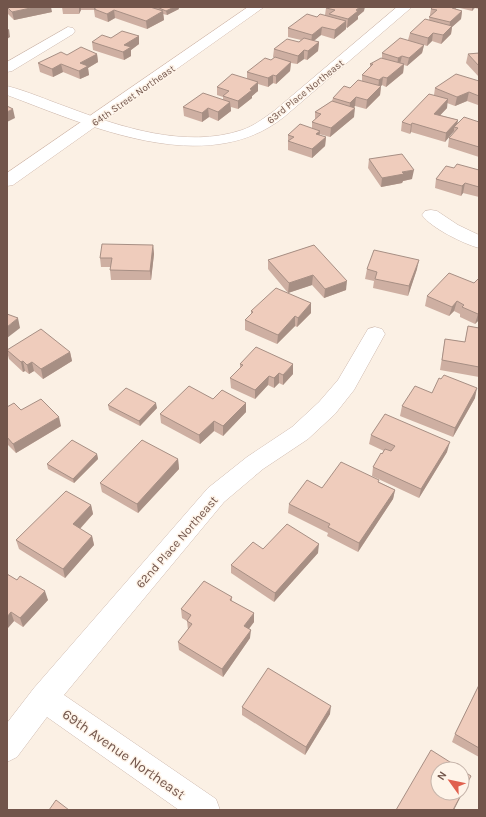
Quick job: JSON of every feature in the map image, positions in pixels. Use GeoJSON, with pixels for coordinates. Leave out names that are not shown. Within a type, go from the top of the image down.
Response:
{"type":"FeatureCollection","features":[{"type":"Feature","properties":{"kind":"street","name":"64th Street Northeast"},"geometry":{"type":"LineString","coordinates":[[7,181],[95,122],[257,7]]}},
{"type":"Feature","properties":{"kind":"street","name":"63rd Place Northeast"},"geometry":{"type":"LineString","coordinates":[[7,90],[95,122],[160,139],[189,141],[245,134],[264,125],[279,114],[405,7]]}},
{"type":"Feature","properties":{"kind":"street"},"geometry":{"type":"LineString","coordinates":[[7,68],[68,31]]}},
{"type":"Feature","properties":{"kind":"street"},"geometry":{"type":"LineString","coordinates":[[431,216],[452,229],[479,242]]}},
{"type":"Feature","properties":{"kind":"street","name":"62nd Place Northeast"},"geometry":{"type":"LineString","coordinates":[[7,747],[44,698],[216,495],[255,463],[300,433],[327,408],[346,385],[375,334]]}},
{"type":"Feature","properties":{"kind":"street","name":"69th Avenue Northeast"},"geometry":{"type":"LineString","coordinates":[[44,698],[205,810]]}},
{"type":"Feature","properties":{"kind":"building"},"geometry":{"type":"Polygon","coordinates":[[[7,7],[35,7],[12,12],[7,7]]]}},
{"type":"Feature","properties":{"kind":"building"},"geometry":{"type":"Polygon","coordinates":[[[97,7],[150,7],[163,11],[146,21],[114,10],[107,14],[94,9],[97,7]]]}},
{"type":"Feature","properties":{"kind":"building"},"geometry":{"type":"Polygon","coordinates":[[[157,7],[174,7],[166,11],[157,7]]]}},
{"type":"Feature","properties":{"kind":"building"},"geometry":{"type":"Polygon","coordinates":[[[360,7],[356,10],[358,11],[348,19],[329,14],[335,10],[326,8],[360,7]]]}},
{"type":"Feature","properties":{"kind":"building"},"geometry":{"type":"Polygon","coordinates":[[[433,7],[453,7],[452,8],[462,11],[450,22],[429,17],[437,10],[431,9],[433,7]]]}},
{"type":"Feature","properties":{"kind":"building"},"geometry":{"type":"Polygon","coordinates":[[[307,14],[317,17],[320,14],[346,21],[335,30],[322,27],[312,35],[288,28],[307,14]]]}},
{"type":"Feature","properties":{"kind":"building"},"geometry":{"type":"Polygon","coordinates":[[[425,19],[452,26],[443,35],[433,33],[428,38],[410,33],[425,19]]]}},
{"type":"Feature","properties":{"kind":"building"},"geometry":{"type":"Polygon","coordinates":[[[122,31],[139,36],[124,45],[131,47],[123,52],[92,42],[102,35],[111,38],[122,31]]]}},
{"type":"Feature","properties":{"kind":"building"},"geometry":{"type":"Polygon","coordinates":[[[304,38],[319,42],[308,51],[304,50],[298,56],[274,49],[287,39],[299,42],[304,38]]]}},
{"type":"Feature","properties":{"kind":"building"},"geometry":{"type":"Polygon","coordinates":[[[400,38],[424,45],[409,58],[402,56],[398,58],[382,53],[400,38]]]}},
{"type":"Feature","properties":{"kind":"building"},"geometry":{"type":"Polygon","coordinates":[[[81,47],[97,54],[80,63],[88,66],[79,71],[61,64],[52,69],[38,63],[61,52],[67,55],[81,47]]]}},
{"type":"Feature","properties":{"kind":"building"},"geometry":{"type":"Polygon","coordinates":[[[479,53],[479,66],[468,54],[479,53]]]}},
{"type":"Feature","properties":{"kind":"building"},"geometry":{"type":"Polygon","coordinates":[[[275,57],[291,62],[276,76],[273,75],[268,78],[247,72],[265,58],[271,60],[275,57]]]}},
{"type":"Feature","properties":{"kind":"building"},"geometry":{"type":"Polygon","coordinates":[[[381,58],[404,64],[387,78],[383,77],[379,80],[362,75],[373,64],[370,64],[381,58]]]}},
{"type":"Feature","properties":{"kind":"building"},"geometry":{"type":"Polygon","coordinates":[[[232,74],[258,82],[250,89],[252,90],[238,101],[223,96],[229,91],[217,87],[232,74]]]}},
{"type":"Feature","properties":{"kind":"building"},"geometry":{"type":"Polygon","coordinates":[[[456,74],[479,81],[479,96],[469,92],[457,97],[435,88],[456,74]]]}},
{"type":"Feature","properties":{"kind":"building"},"geometry":{"type":"Polygon","coordinates":[[[358,80],[381,86],[367,100],[356,97],[350,103],[333,98],[344,86],[350,88],[358,80]]]}},
{"type":"Feature","properties":{"kind":"building"},"geometry":{"type":"Polygon","coordinates":[[[203,93],[230,102],[218,112],[208,108],[202,113],[183,107],[203,93]]]}},
{"type":"Feature","properties":{"kind":"building"},"geometry":{"type":"Polygon","coordinates":[[[429,94],[448,99],[434,114],[458,120],[446,133],[412,123],[411,125],[402,122],[429,94]]]}},
{"type":"Feature","properties":{"kind":"building"},"geometry":{"type":"Polygon","coordinates":[[[332,101],[355,108],[331,128],[312,122],[321,114],[315,112],[332,101]]]}},
{"type":"Feature","properties":{"kind":"building"},"geometry":{"type":"Polygon","coordinates":[[[7,106],[13,109],[7,112],[7,106]]]}},
{"type":"Feature","properties":{"kind":"building"},"geometry":{"type":"Polygon","coordinates":[[[464,117],[479,122],[479,147],[449,138],[458,128],[454,127],[464,117]]]}},
{"type":"Feature","properties":{"kind":"building"},"geometry":{"type":"Polygon","coordinates":[[[300,124],[320,131],[316,134],[326,137],[312,149],[288,141],[294,137],[288,135],[300,124]]]}},
{"type":"Feature","properties":{"kind":"building"},"geometry":{"type":"Polygon","coordinates":[[[402,154],[414,170],[402,172],[404,174],[382,178],[369,159],[402,154]]]}},
{"type":"Feature","properties":{"kind":"building"},"geometry":{"type":"Polygon","coordinates":[[[457,164],[479,170],[479,187],[465,183],[462,186],[436,179],[446,166],[454,168],[457,164]]]}},
{"type":"Feature","properties":{"kind":"building"},"geometry":{"type":"Polygon","coordinates":[[[102,244],[153,245],[150,271],[110,270],[112,258],[100,258],[102,244]]]}},
{"type":"Feature","properties":{"kind":"building"},"geometry":{"type":"Polygon","coordinates":[[[314,245],[347,281],[325,289],[313,275],[289,283],[268,260],[314,245]]]}},
{"type":"Feature","properties":{"kind":"building"},"geometry":{"type":"Polygon","coordinates":[[[374,250],[419,260],[409,286],[375,279],[377,272],[367,269],[374,250]]]}},
{"type":"Feature","properties":{"kind":"building"},"geometry":{"type":"Polygon","coordinates":[[[449,273],[474,283],[479,278],[478,314],[462,307],[464,305],[457,301],[452,307],[427,296],[449,273]]]}},
{"type":"Feature","properties":{"kind":"building"},"geometry":{"type":"Polygon","coordinates":[[[276,288],[311,303],[298,318],[295,316],[278,335],[245,320],[253,312],[251,311],[276,288]]]}},
{"type":"Feature","properties":{"kind":"building"},"geometry":{"type":"Polygon","coordinates":[[[7,314],[18,318],[7,327],[7,314]]]}},
{"type":"Feature","properties":{"kind":"building"},"geometry":{"type":"Polygon","coordinates":[[[468,326],[479,328],[479,367],[442,360],[445,339],[465,342],[468,326]]]}},
{"type":"Feature","properties":{"kind":"building"},"geometry":{"type":"Polygon","coordinates":[[[41,329],[70,352],[41,369],[32,362],[27,365],[23,361],[21,362],[7,350],[41,329]]]}},
{"type":"Feature","properties":{"kind":"building"},"geometry":{"type":"Polygon","coordinates":[[[256,347],[293,364],[283,375],[279,373],[274,378],[269,376],[255,390],[230,378],[243,365],[240,364],[256,347]]]}},
{"type":"Feature","properties":{"kind":"building"},"geometry":{"type":"Polygon","coordinates":[[[444,375],[477,388],[455,428],[402,406],[415,386],[432,393],[439,378],[441,379],[444,375]]]}},
{"type":"Feature","properties":{"kind":"building"},"geometry":{"type":"Polygon","coordinates":[[[189,386],[213,399],[222,390],[246,403],[223,426],[214,421],[199,435],[160,414],[189,386]]]}},
{"type":"Feature","properties":{"kind":"building"},"geometry":{"type":"Polygon","coordinates":[[[126,388],[156,403],[139,421],[108,405],[126,388]]]}},
{"type":"Feature","properties":{"kind":"building"},"geometry":{"type":"Polygon","coordinates":[[[41,399],[59,417],[13,444],[7,437],[7,407],[14,403],[21,410],[41,399]]]}},
{"type":"Feature","properties":{"kind":"building"},"geometry":{"type":"Polygon","coordinates":[[[385,414],[450,442],[421,489],[373,467],[385,449],[391,451],[395,446],[371,435],[385,414]]]}},
{"type":"Feature","properties":{"kind":"building"},"geometry":{"type":"Polygon","coordinates":[[[72,440],[97,454],[73,479],[47,464],[72,440]]]}},
{"type":"Feature","properties":{"kind":"building"},"geometry":{"type":"Polygon","coordinates":[[[142,440],[178,459],[137,504],[100,483],[142,440]]]}},
{"type":"Feature","properties":{"kind":"building"},"geometry":{"type":"Polygon","coordinates":[[[341,462],[379,480],[378,482],[395,490],[359,543],[328,527],[330,524],[289,504],[307,480],[322,488],[341,462]]]}},
{"type":"Feature","properties":{"kind":"building"},"geometry":{"type":"Polygon","coordinates":[[[66,491],[91,505],[73,524],[92,536],[63,569],[16,540],[66,491]]]}},
{"type":"Feature","properties":{"kind":"building"},"geometry":{"type":"Polygon","coordinates":[[[287,524],[319,544],[275,593],[231,565],[253,542],[263,549],[287,524]]]}},
{"type":"Feature","properties":{"kind":"building"},"geometry":{"type":"Polygon","coordinates":[[[7,574],[17,580],[20,576],[45,591],[20,618],[11,612],[7,617],[7,574]]]}},
{"type":"Feature","properties":{"kind":"building"},"geometry":{"type":"Polygon","coordinates":[[[204,581],[232,597],[230,600],[254,613],[244,626],[251,630],[222,669],[178,642],[192,624],[187,621],[191,615],[181,609],[204,581]]]}},
{"type":"Feature","properties":{"kind":"building"},"geometry":{"type":"Polygon","coordinates":[[[268,668],[331,706],[306,747],[242,707],[268,668]]]}},
{"type":"Feature","properties":{"kind":"building"},"geometry":{"type":"Polygon","coordinates":[[[479,685],[479,748],[455,734],[479,685]]]}},
{"type":"Feature","properties":{"kind":"building"},"geometry":{"type":"Polygon","coordinates":[[[431,750],[448,761],[430,761],[430,801],[458,801],[453,810],[396,810],[431,750]]]}},
{"type":"Feature","properties":{"kind":"building"},"geometry":{"type":"Polygon","coordinates":[[[56,800],[69,810],[49,810],[56,800]]]}}]}
